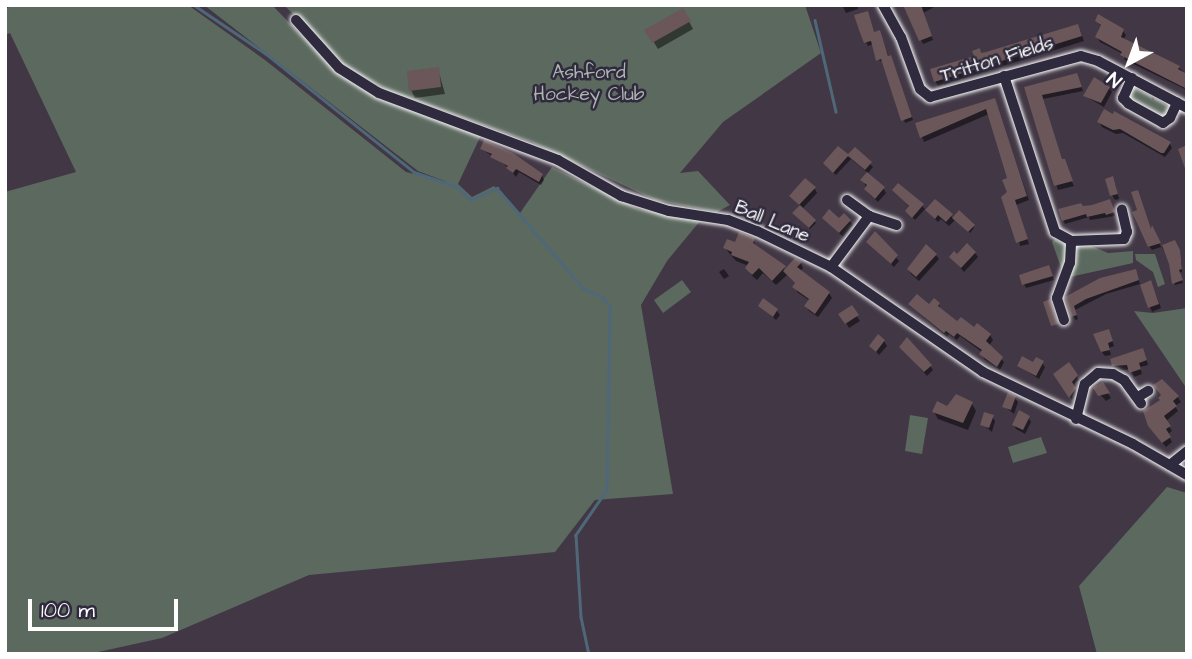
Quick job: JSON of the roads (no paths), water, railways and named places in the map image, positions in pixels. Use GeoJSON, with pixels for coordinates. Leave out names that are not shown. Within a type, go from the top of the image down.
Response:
{"type":"FeatureCollection","features":[{"type":"Feature","properties":{"kind":"street","name":"Tritton Fields"},"geometry":{"type":"LineString","coordinates":[[883,5],[901,37],[920,89],[928,97],[934,98],[1080,56],[1098,61],[1132,78],[1182,106],[1165,123],[1136,108],[1123,99],[1132,78]]}},
{"type":"Feature","properties":{"kind":"street","name":"Ball Lane"},"geometry":{"type":"LineString","coordinates":[[296,20],[339,68],[379,93],[558,160],[621,196],[669,211],[728,220],[831,267],[962,359],[1187,475]]}},
{"type":"Feature","properties":{"kind":"street"},"geometry":{"type":"LineString","coordinates":[[1004,76],[1051,225],[1059,236],[1071,241],[1125,238],[1127,228],[1122,210]]}},
{"type":"Feature","properties":{"kind":"street"},"geometry":{"type":"LineString","coordinates":[[848,200],[869,216],[897,225]]}},
{"type":"Feature","properties":{"kind":"street"},"geometry":{"type":"LineString","coordinates":[[831,267],[869,216]]}},
{"type":"Feature","properties":{"kind":"street"},"geometry":{"type":"LineString","coordinates":[[1064,320],[1057,298],[1070,263],[1071,241]]}},
{"type":"Feature","properties":{"kind":"street"},"geometry":{"type":"LineString","coordinates":[[1076,419],[1085,384],[1098,373],[1121,378],[1139,400],[1148,391]]}},
{"type":"Feature","properties":{"kind":"street"},"geometry":{"type":"LineString","coordinates":[[1170,465],[1187,451]]}},
{"type":"Feature","properties":{"kind":"waterway"},"geometry":{"type":"LineString","coordinates":[[194,5],[265,53],[414,172],[458,187],[471,200],[497,188],[584,289],[604,298],[610,307],[607,490],[576,535],[581,617],[589,654]]}},
{"type":"Feature","properties":{"kind":"waterway"},"geometry":{"type":"LineString","coordinates":[[815,20],[836,112]]}},
{"type":"Feature","properties":{"kind":"park label","name":"Ashford Hockey Club"},"geometry":{"type":"Point","coordinates":[589,84]}}]}
